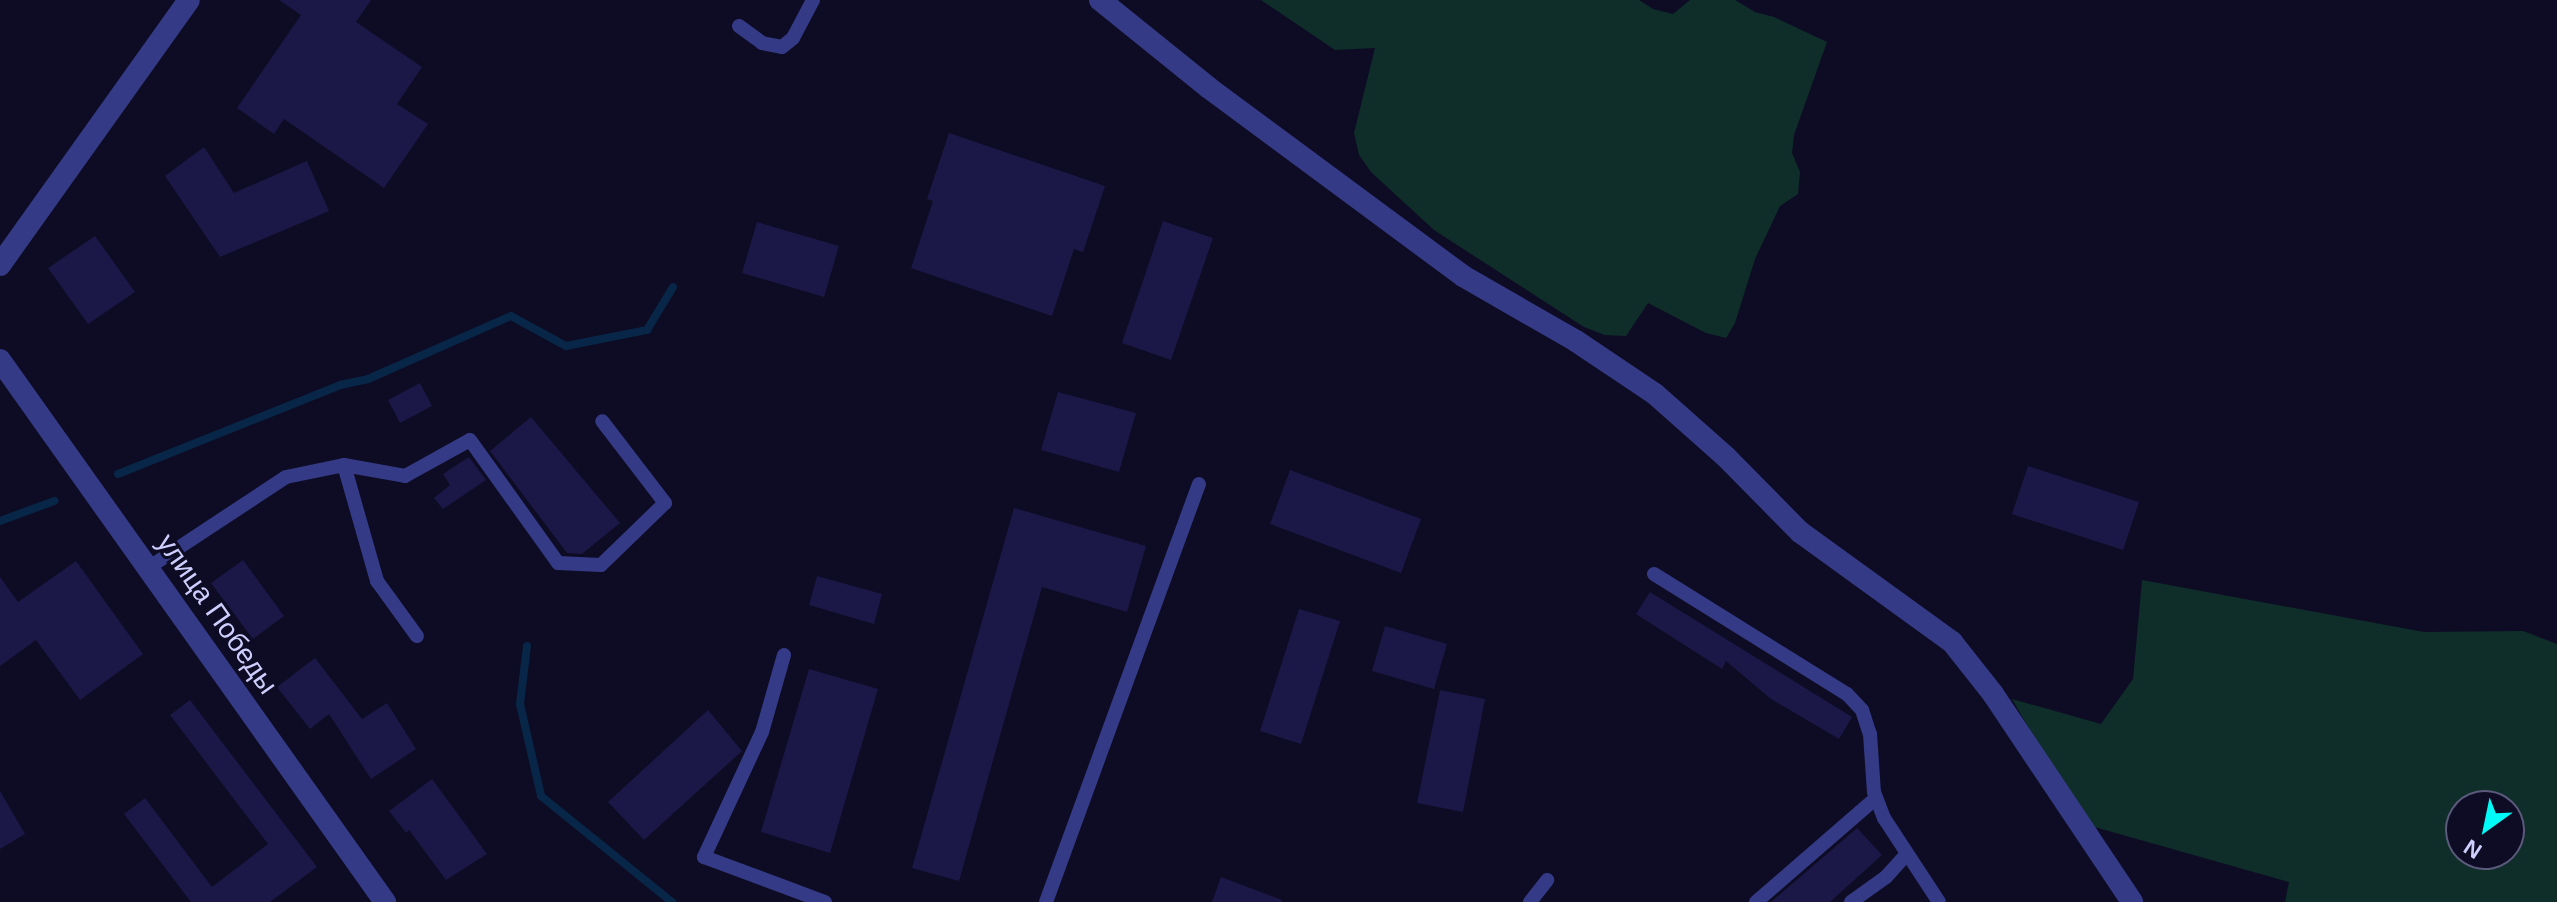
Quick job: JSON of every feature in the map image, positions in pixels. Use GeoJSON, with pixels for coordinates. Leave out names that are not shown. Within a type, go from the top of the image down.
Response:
{"type":"FeatureCollection","features":[{"type":"Feature","properties":{"kind":"street"},"geometry":{"type":"LineString","coordinates":[[0,265],[189,0]]}},
{"type":"Feature","properties":{"kind":"street"},"geometry":{"type":"LineString","coordinates":[[1100,0],[1209,88],[1463,276],[1576,341],[1655,394],[1726,457],[1800,532],[1952,642],[1993,694],[2132,902]]}},
{"type":"Feature","properties":{"kind":"street","name":"улица Победы"},"geometry":{"type":"LineString","coordinates":[[0,360],[385,902]]}},
{"type":"Feature","properties":{"kind":"lane"},"geometry":{"type":"LineString","coordinates":[[739,26],[762,43],[782,47],[793,38],[813,0]]}},
{"type":"Feature","properties":{"kind":"lane"},"geometry":{"type":"LineString","coordinates":[[148,568],[286,477],[344,465],[405,476],[470,440],[558,563],[601,565],[665,503],[602,421]]}},
{"type":"Feature","properties":{"kind":"lane"},"geometry":{"type":"LineString","coordinates":[[344,465],[377,581],[417,636]]}},
{"type":"Feature","properties":{"kind":"lane"},"geometry":{"type":"LineString","coordinates":[[1046,902],[1199,484]]}},
{"type":"Feature","properties":{"kind":"lane"},"geometry":{"type":"LineString","coordinates":[[1654,574],[1847,694],[1862,710],[1870,734],[1876,798],[1906,855],[1939,902]]}},
{"type":"Feature","properties":{"kind":"lane"},"geometry":{"type":"LineString","coordinates":[[784,655],[762,732],[704,857],[825,902]]}},
{"type":"Feature","properties":{"kind":"lane"},"geometry":{"type":"LineString","coordinates":[[1756,902],[1876,798]]}},
{"type":"Feature","properties":{"kind":"lane"},"geometry":{"type":"LineString","coordinates":[[1851,902],[1886,877],[1906,855]]}},
{"type":"Feature","properties":{"kind":"lane"},"geometry":{"type":"LineString","coordinates":[[1530,902],[1547,880]]}},
{"type":"Feature","properties":{"kind":"green space"},"geometry":{"type":"Polygon","coordinates":[[[1261,0],[1639,0],[1653,9],[1673,14],[1690,0],[1735,0],[1755,12],[1774,17],[1827,42],[1794,135],[1792,153],[1800,172],[1798,194],[1780,206],[1755,259],[1735,323],[1726,338],[1706,333],[1648,303],[1626,336],[1605,335],[1584,327],[1434,230],[1371,172],[1359,155],[1354,133],[1375,48],[1335,50],[1261,0]]]}},
{"type":"Feature","properties":{"kind":"green space"},"geometry":{"type":"Polygon","coordinates":[[[2142,580],[2424,632],[2523,631],[2557,644],[2557,902],[2285,902],[2289,882],[2084,824],[2012,699],[2101,724],[2133,679],[2142,580]]]}},
{"type":"Feature","properties":{"kind":"building"},"geometry":{"type":"Polygon","coordinates":[[[279,0],[371,0],[356,22],[422,67],[397,104],[428,124],[384,188],[284,119],[274,134],[237,108],[301,15],[279,0]]]}},
{"type":"Feature","properties":{"kind":"building"},"geometry":{"type":"Polygon","coordinates":[[[949,133],[1105,186],[1083,252],[1074,249],[1052,316],[911,268],[933,201],[927,199],[949,133]]]}},
{"type":"Feature","properties":{"kind":"building"},"geometry":{"type":"Polygon","coordinates":[[[204,147],[234,193],[307,161],[329,211],[220,257],[165,176],[204,147]]]}},
{"type":"Feature","properties":{"kind":"building"},"geometry":{"type":"Polygon","coordinates":[[[1163,221],[1213,238],[1171,360],[1122,343],[1163,221]]]}},
{"type":"Feature","properties":{"kind":"building"},"geometry":{"type":"Polygon","coordinates":[[[757,222],[839,246],[824,297],[742,273],[757,222]]]}},
{"type":"Feature","properties":{"kind":"building"},"geometry":{"type":"Polygon","coordinates":[[[95,236],[135,292],[88,324],[48,268],[95,236]]]}},
{"type":"Feature","properties":{"kind":"building"},"geometry":{"type":"Polygon","coordinates":[[[420,383],[432,406],[400,423],[388,400],[420,383]]]}},
{"type":"Feature","properties":{"kind":"building"},"geometry":{"type":"Polygon","coordinates":[[[1058,392],[1136,413],[1119,472],[1041,450],[1058,392]]]}},
{"type":"Feature","properties":{"kind":"building"},"geometry":{"type":"Polygon","coordinates":[[[531,417],[620,523],[582,554],[567,553],[490,451],[531,417]]]}},
{"type":"Feature","properties":{"kind":"building"},"geometry":{"type":"Polygon","coordinates":[[[469,457],[486,480],[443,509],[434,498],[450,485],[443,474],[469,457]]]}},
{"type":"Feature","properties":{"kind":"building"},"geometry":{"type":"Polygon","coordinates":[[[2028,466],[2139,502],[2123,550],[2012,514],[2028,466]]]}},
{"type":"Feature","properties":{"kind":"building"},"geometry":{"type":"Polygon","coordinates":[[[1290,470],[1421,519],[1401,573],[1270,524],[1290,470]]]}},
{"type":"Feature","properties":{"kind":"building"},"geometry":{"type":"Polygon","coordinates":[[[1014,508],[1146,546],[1127,612],[1042,587],[959,881],[912,868],[1014,508]]]}},
{"type":"Feature","properties":{"kind":"building"},"geometry":{"type":"Polygon","coordinates":[[[243,560],[284,616],[253,639],[211,583],[243,560]]]}},
{"type":"Feature","properties":{"kind":"building"},"geometry":{"type":"Polygon","coordinates":[[[76,561],[143,654],[80,700],[36,640],[0,666],[0,577],[18,602],[76,561]]]}},
{"type":"Feature","properties":{"kind":"building"},"geometry":{"type":"Polygon","coordinates":[[[817,576],[882,594],[874,624],[809,605],[817,576]]]}},
{"type":"Feature","properties":{"kind":"building"},"geometry":{"type":"Polygon","coordinates":[[[1650,592],[1852,717],[1839,739],[1771,699],[1726,661],[1722,669],[1636,614],[1650,592]]]}},
{"type":"Feature","properties":{"kind":"building"},"geometry":{"type":"Polygon","coordinates":[[[1299,609],[1340,621],[1301,744],[1260,731],[1299,609]]]}},
{"type":"Feature","properties":{"kind":"building"},"geometry":{"type":"Polygon","coordinates":[[[1385,626],[1447,644],[1434,689],[1372,671],[1385,626]]]}},
{"type":"Feature","properties":{"kind":"building"},"geometry":{"type":"Polygon","coordinates":[[[315,658],[362,719],[387,703],[416,749],[371,779],[329,714],[310,729],[277,687],[315,658]]]}},
{"type":"Feature","properties":{"kind":"building"},"geometry":{"type":"Polygon","coordinates":[[[809,669],[878,689],[830,853],[761,832],[809,669]]]}},
{"type":"Feature","properties":{"kind":"building"},"geometry":{"type":"Polygon","coordinates":[[[1440,690],[1485,699],[1463,812],[1417,803],[1440,690]]]}},
{"type":"Feature","properties":{"kind":"building"},"geometry":{"type":"Polygon","coordinates":[[[190,700],[317,867],[270,902],[191,902],[124,814],[145,798],[212,887],[268,844],[170,715],[190,700]]]}},
{"type":"Feature","properties":{"kind":"building"},"geometry":{"type":"Polygon","coordinates":[[[708,710],[742,751],[644,840],[608,802],[708,710]]]}},
{"type":"Feature","properties":{"kind":"building"},"geometry":{"type":"Polygon","coordinates":[[[432,779],[487,854],[446,880],[409,830],[406,833],[389,811],[432,779]]]}},
{"type":"Feature","properties":{"kind":"building"},"geometry":{"type":"Polygon","coordinates":[[[0,791],[25,834],[0,849],[0,791]]]}},
{"type":"Feature","properties":{"kind":"building"},"geometry":{"type":"Polygon","coordinates":[[[1857,828],[1882,855],[1830,902],[1771,902],[1857,828]]]}},
{"type":"Feature","properties":{"kind":"building"},"geometry":{"type":"Polygon","coordinates":[[[1221,877],[1282,900],[1212,902],[1221,877]]]}},
{"type":"Feature","properties":{"kind":"waterway"},"geometry":{"type":"LineString","coordinates":[[118,474],[340,385],[368,379],[511,316],[566,346],[647,330],[673,287]]}},
{"type":"Feature","properties":{"kind":"waterway"},"geometry":{"type":"LineString","coordinates":[[0,521],[54,501]]}},
{"type":"Feature","properties":{"kind":"waterway"},"geometry":{"type":"LineString","coordinates":[[527,646],[520,704],[541,796],[672,902]]}}]}
